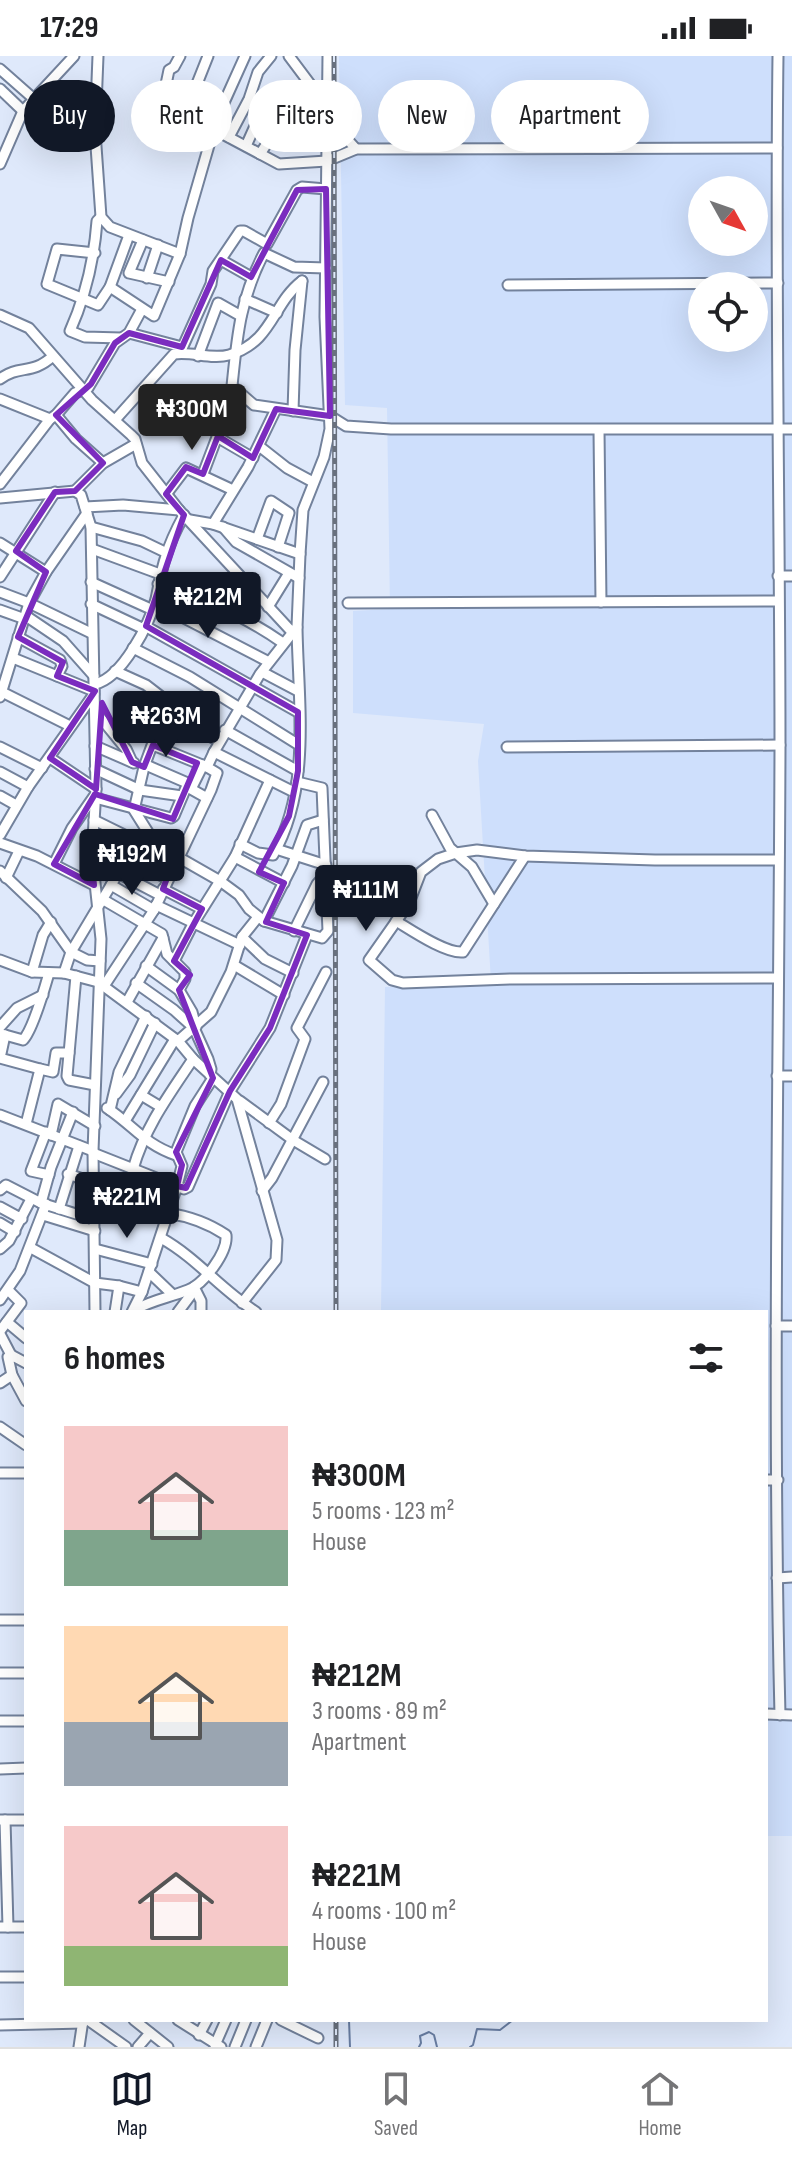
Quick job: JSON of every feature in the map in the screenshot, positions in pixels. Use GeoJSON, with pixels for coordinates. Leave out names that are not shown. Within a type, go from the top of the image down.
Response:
{"type":"FeatureCollection","features":[{"type":"Feature","properties":{"kind":"street"},"geometry":{"type":"LineString","coordinates":[[52,80],[74,56]]}},
{"type":"Feature","properties":{"kind":"street"},"geometry":{"type":"LineString","coordinates":[[98,56],[95,132],[101,217],[110,227],[180,254]]}},
{"type":"Feature","properties":{"kind":"street"},"geometry":{"type":"LineString","coordinates":[[167,80],[169,70],[180,56]]}},
{"type":"Feature","properties":{"kind":"street"},"geometry":{"type":"LineString","coordinates":[[198,80],[208,56]]}},
{"type":"Feature","properties":{"kind":"street"},"geometry":{"type":"LineString","coordinates":[[232,131],[249,99],[258,72],[271,56]]}},
{"type":"Feature","properties":{"kind":"street"},"geometry":{"type":"LineString","coordinates":[[289,56],[306,80]]}},
{"type":"Feature","properties":{"kind":"street"},"geometry":{"type":"LineString","coordinates":[[328,56],[328,80]]}},
{"type":"Feature","properties":{"kind":"street"},"geometry":{"type":"LineString","coordinates":[[778,56],[780,745],[776,1326],[771,1355],[778,1480],[780,1715]]}},
{"type":"Feature","properties":{"kind":"street"},"geometry":{"type":"LineString","coordinates":[[232,80],[240,58]]}},
{"type":"Feature","properties":{"kind":"street"},"geometry":{"type":"LineString","coordinates":[[0,69],[24,90]]}},
{"type":"Feature","properties":{"kind":"street"},"geometry":{"type":"LineString","coordinates":[[0,89],[23,111],[0,164]]}},
{"type":"Feature","properties":{"kind":"street"},"geometry":{"type":"LineString","coordinates":[[0,130],[11,139]]}},
{"type":"Feature","properties":{"kind":"street"},"geometry":{"type":"LineString","coordinates":[[232,139],[281,164],[327,161],[349,152]]}},
{"type":"Feature","properties":{"kind":"street"},"geometry":{"type":"LineString","coordinates":[[246,146],[248,142]]}},
{"type":"Feature","properties":{"kind":"street"},"geometry":{"type":"LineString","coordinates":[[362,149],[777,148]]}},
{"type":"Feature","properties":{"kind":"street"},"geometry":{"type":"LineString","coordinates":[[110,287],[154,316],[180,254],[207,152]]}},
{"type":"Feature","properties":{"kind":"street"},"geometry":{"type":"LineString","coordinates":[[240,844],[270,856],[276,849],[289,816],[296,787],[299,745],[294,575],[300,554],[303,510],[328,448],[330,416],[326,268],[327,152]]}},
{"type":"Feature","properties":{"kind":"street"},"geometry":{"type":"LineString","coordinates":[[326,189],[302,187],[297,190],[251,277],[233,353],[232,386],[251,403],[330,416],[346,426],[391,429],[792,429]]}},
{"type":"Feature","properties":{"kind":"street"},"geometry":{"type":"LineString","coordinates":[[101,217],[97,221],[95,253],[84,300],[70,331],[85,337],[126,336],[198,356],[233,353],[260,338],[292,289],[303,281],[295,350],[293,411]]}},
{"type":"Feature","properties":{"kind":"street"},"geometry":{"type":"LineString","coordinates":[[115,420],[168,358],[181,350],[211,284],[213,271],[242,230],[294,267],[326,268]]}},
{"type":"Feature","properties":{"kind":"street"},"geometry":{"type":"LineString","coordinates":[[95,253],[57,249],[46,281],[98,305],[110,287],[129,235]]}},
{"type":"Feature","properties":{"kind":"street"},"geometry":{"type":"LineString","coordinates":[[143,240],[130,274],[169,282]]}},
{"type":"Feature","properties":{"kind":"street"},"geometry":{"type":"LineString","coordinates":[[147,278],[158,245]]}},
{"type":"Feature","properties":{"kind":"street"},"geometry":{"type":"LineString","coordinates":[[221,260],[251,277]]}},
{"type":"Feature","properties":{"kind":"street"},"geometry":{"type":"LineString","coordinates":[[508,285],[778,283]]}},
{"type":"Feature","properties":{"kind":"street"},"geometry":{"type":"LineString","coordinates":[[245,299],[277,313]]}},
{"type":"Feature","properties":{"kind":"street"},"geometry":{"type":"LineString","coordinates":[[198,356],[218,303],[241,316]]}},
{"type":"Feature","properties":{"kind":"street"},"geometry":{"type":"LineString","coordinates":[[0,484],[75,393],[88,388],[115,343],[126,336],[142,309]]}},
{"type":"Feature","properties":{"kind":"street"},"geometry":{"type":"LineString","coordinates":[[0,315],[29,328],[82,389],[135,439],[142,463],[184,515],[268,607],[295,630]]}},
{"type":"Feature","properties":{"kind":"street"},"geometry":{"type":"LineString","coordinates":[[0,379],[11,372],[38,368],[53,356]]}},
{"type":"Feature","properties":{"kind":"street"},"geometry":{"type":"LineString","coordinates":[[0,399],[53,417],[103,463]]}},
{"type":"Feature","properties":{"kind":"street"},"geometry":{"type":"LineString","coordinates":[[218,525],[276,409]]}},
{"type":"Feature","properties":{"kind":"street"},"geometry":{"type":"LineString","coordinates":[[599,430],[601,602]]}},
{"type":"Feature","properties":{"kind":"street"},"geometry":{"type":"LineString","coordinates":[[203,474],[217,437],[253,458]]}},
{"type":"Feature","properties":{"kind":"street"},"geometry":{"type":"LineString","coordinates":[[75,491],[103,463],[136,444]]}},
{"type":"Feature","properties":{"kind":"street"},"geometry":{"type":"LineString","coordinates":[[259,446],[287,468],[313,482]]}},
{"type":"Feature","properties":{"kind":"street"},"geometry":{"type":"LineString","coordinates":[[167,493],[185,468],[233,490]]}},
{"type":"Feature","properties":{"kind":"street"},"geometry":{"type":"LineString","coordinates":[[0,498],[75,491],[81,495],[91,527],[95,711],[92,846],[94,885],[100,902],[101,984],[93,1152],[95,1310]]}},
{"type":"Feature","properties":{"kind":"street"},"geometry":{"type":"LineString","coordinates":[[0,577],[55,492]]}},
{"type":"Feature","properties":{"kind":"street"},"geometry":{"type":"LineString","coordinates":[[257,539],[271,501],[289,513],[278,547]]}},
{"type":"Feature","properties":{"kind":"street"},"geometry":{"type":"LineString","coordinates":[[70,726],[1,694],[29,603],[86,510],[123,505],[184,515],[300,554]]}},
{"type":"Feature","properties":{"kind":"street"},"geometry":{"type":"LineString","coordinates":[[0,835],[16,805],[50,758],[94,686],[115,671],[133,648],[154,607],[167,553],[184,515]]}},
{"type":"Feature","properties":{"kind":"street"},"geometry":{"type":"LineString","coordinates":[[218,525],[236,542],[294,575]]}},
{"type":"Feature","properties":{"kind":"street"},"geometry":{"type":"LineString","coordinates":[[91,527],[142,541],[167,553]]}},
{"type":"Feature","properties":{"kind":"street"},"geometry":{"type":"LineString","coordinates":[[0,543],[46,572]]}},
{"type":"Feature","properties":{"kind":"street"},"geometry":{"type":"LineString","coordinates":[[92,549],[257,627],[283,643]]}},
{"type":"Feature","properties":{"kind":"street"},"geometry":{"type":"LineString","coordinates":[[268,607],[294,575]]}},
{"type":"Feature","properties":{"kind":"street"},"geometry":{"type":"LineString","coordinates":[[778,576],[792,576]]}},
{"type":"Feature","properties":{"kind":"street"},"geometry":{"type":"LineString","coordinates":[[91,582],[154,607],[269,662]]}},
{"type":"Feature","properties":{"kind":"street"},"geometry":{"type":"LineString","coordinates":[[0,592],[91,633]]}},
{"type":"Feature","properties":{"kind":"street"},"geometry":{"type":"LineString","coordinates":[[348,603],[778,601]]}},
{"type":"Feature","properties":{"kind":"street"},"geometry":{"type":"LineString","coordinates":[[91,604],[145,627],[298,712]]}},
{"type":"Feature","properties":{"kind":"street"},"geometry":{"type":"LineString","coordinates":[[0,610],[25,617],[63,641],[94,686]]}},
{"type":"Feature","properties":{"kind":"street"},"geometry":{"type":"LineString","coordinates":[[50,758],[95,794],[134,810],[172,817],[182,796],[214,752],[252,686],[295,630]]}},
{"type":"Feature","properties":{"kind":"street"},"geometry":{"type":"LineString","coordinates":[[18,637],[60,660],[62,666],[57,676]]}},
{"type":"Feature","properties":{"kind":"street"},"geometry":{"type":"LineString","coordinates":[[133,648],[190,677],[299,745]]}},
{"type":"Feature","properties":{"kind":"street"},"geometry":{"type":"LineString","coordinates":[[13,658],[57,676],[94,686]]}},
{"type":"Feature","properties":{"kind":"street"},"geometry":{"type":"LineString","coordinates":[[115,671],[146,685],[168,702],[145,766],[134,810]]}},
{"type":"Feature","properties":{"kind":"street"},"geometry":{"type":"LineString","coordinates":[[262,672],[298,691]]}},
{"type":"Feature","properties":{"kind":"street"},"geometry":{"type":"LineString","coordinates":[[95,711],[126,749],[132,762]]}},
{"type":"Feature","properties":{"kind":"street"},"geometry":{"type":"LineString","coordinates":[[165,714],[219,741]]}},
{"type":"Feature","properties":{"kind":"street"},"geometry":{"type":"LineString","coordinates":[[225,730],[298,771]]}},
{"type":"Feature","properties":{"kind":"street"},"geometry":{"type":"LineString","coordinates":[[101,984],[147,923],[217,775],[205,766],[153,745]]}},
{"type":"Feature","properties":{"kind":"street"},"geometry":{"type":"LineString","coordinates":[[507,747],[780,745]]}},
{"type":"Feature","properties":{"kind":"street"},"geometry":{"type":"LineString","coordinates":[[95,746],[190,784]]}},
{"type":"Feature","properties":{"kind":"street"},"geometry":{"type":"LineString","coordinates":[[0,747],[42,768]]}},
{"type":"Feature","properties":{"kind":"street"},"geometry":{"type":"LineString","coordinates":[[154,839],[180,853],[239,895],[261,919],[322,938],[328,931],[322,788],[296,787],[270,780],[214,752]]}},
{"type":"Feature","properties":{"kind":"street"},"geometry":{"type":"LineString","coordinates":[[95,769],[140,790],[182,796]]}},
{"type":"Feature","properties":{"kind":"street"},"geometry":{"type":"LineString","coordinates":[[0,772],[28,787]]}},
{"type":"Feature","properties":{"kind":"street"},"geometry":{"type":"LineString","coordinates":[[174,961],[235,857],[270,780]]}},
{"type":"Feature","properties":{"kind":"street"},"geometry":{"type":"LineString","coordinates":[[190,784],[192,791],[207,798]]}},
{"type":"Feature","properties":{"kind":"street"},"geometry":{"type":"LineString","coordinates":[[54,864],[72,828],[95,794]]}},
{"type":"Feature","properties":{"kind":"street"},"geometry":{"type":"LineString","coordinates":[[0,796],[16,805]]}},
{"type":"Feature","properties":{"kind":"street"},"geometry":{"type":"LineString","coordinates":[[134,810],[161,853],[167,878]]}},
{"type":"Feature","properties":{"kind":"street"},"geometry":{"type":"LineString","coordinates":[[432,815],[456,853],[472,867],[494,904]]}},
{"type":"Feature","properties":{"kind":"street"},"geometry":{"type":"LineString","coordinates":[[94,820],[161,853]]}},
{"type":"Feature","properties":{"kind":"street"},"geometry":{"type":"LineString","coordinates":[[125,1121],[176,1040],[211,1012],[234,965],[241,941],[261,919],[284,883],[307,825],[323,820]]}},
{"type":"Feature","properties":{"kind":"street"},"geometry":{"type":"LineString","coordinates":[[779,823],[792,824]]}},
{"type":"Feature","properties":{"kind":"street"},"geometry":{"type":"LineString","coordinates":[[0,843],[54,864],[94,885]]}},
{"type":"Feature","properties":{"kind":"street"},"geometry":{"type":"LineString","coordinates":[[92,846],[167,878]]}},
{"type":"Feature","properties":{"kind":"street"},"geometry":{"type":"LineString","coordinates":[[276,849],[297,855],[326,870]]}},
{"type":"Feature","properties":{"kind":"street"},"geometry":{"type":"LineString","coordinates":[[776,978],[397,982],[369,960],[409,903],[421,872],[438,859],[456,853],[477,850],[525,856],[778,860]]}},
{"type":"Feature","properties":{"kind":"street"},"geometry":{"type":"LineString","coordinates":[[19,851],[3,875],[51,922],[71,952],[87,960],[100,961]]}},
{"type":"Feature","properties":{"kind":"street"},"geometry":{"type":"LineString","coordinates":[[396,921],[457,953],[467,949],[525,856]]}},
{"type":"Feature","properties":{"kind":"street"},"geometry":{"type":"LineString","coordinates":[[235,857],[284,883]]}},
{"type":"Feature","properties":{"kind":"street"},"geometry":{"type":"LineString","coordinates":[[64,973],[71,952],[126,860]]}},
{"type":"Feature","properties":{"kind":"street"},"geometry":{"type":"LineString","coordinates":[[294,931],[326,870]]}},
{"type":"Feature","properties":{"kind":"street"},"geometry":{"type":"LineString","coordinates":[[118,873],[202,909]]}},
{"type":"Feature","properties":{"kind":"street"},"geometry":{"type":"LineString","coordinates":[[111,885],[193,924],[241,941],[265,959],[293,973]]}},
{"type":"Feature","properties":{"kind":"street"},"geometry":{"type":"LineString","coordinates":[[100,902],[147,923],[161,933],[167,954],[185,972],[182,993],[174,1010]]}},
{"type":"Feature","properties":{"kind":"street"},"geometry":{"type":"LineString","coordinates":[[32,972],[43,935],[51,922]]}},
{"type":"Feature","properties":{"kind":"street"},"geometry":{"type":"LineString","coordinates":[[0,1115],[184,1189],[188,1187],[270,1028],[307,935]]}},
{"type":"Feature","properties":{"kind":"street"},"geometry":{"type":"LineString","coordinates":[[127,1002],[163,938]]}},
{"type":"Feature","properties":{"kind":"street"},"geometry":{"type":"LineString","coordinates":[[0,960],[32,972],[64,973],[101,984],[176,1040],[212,1076],[269,1123],[325,1159]]}},
{"type":"Feature","properties":{"kind":"street"},"geometry":{"type":"LineString","coordinates":[[234,965],[284,995]]}},
{"type":"Feature","properties":{"kind":"street"},"geometry":{"type":"LineString","coordinates":[[146,966],[182,993],[211,1069],[212,1076],[195,1106],[176,1155]]}},
{"type":"Feature","properties":{"kind":"street"},"geometry":{"type":"LineString","coordinates":[[269,1123],[281,1104],[305,1039],[297,1028],[326,972]]}},
{"type":"Feature","properties":{"kind":"street"},"geometry":{"type":"LineString","coordinates":[[2,1032],[25,1039],[49,973]]}},
{"type":"Feature","properties":{"kind":"street"},"geometry":{"type":"LineString","coordinates":[[76,976],[68,1078],[95,1085]]}},
{"type":"Feature","properties":{"kind":"street"},"geometry":{"type":"LineString","coordinates":[[136,983],[195,1027]]}},
{"type":"Feature","properties":{"kind":"street"},"geometry":{"type":"LineString","coordinates":[[43,995],[17,1008],[2,1032],[0,1058],[53,1072],[56,1053],[69,1053]]}},
{"type":"Feature","properties":{"kind":"street"},"geometry":{"type":"LineString","coordinates":[[110,1110],[119,1072],[146,1016]]}},
{"type":"Feature","properties":{"kind":"street"},"geometry":{"type":"LineString","coordinates":[[113,1097],[130,1075],[155,1023]]}},
{"type":"Feature","properties":{"kind":"street"},"geometry":{"type":"LineString","coordinates":[[133,1169],[143,1139],[193,1059]]}},
{"type":"Feature","properties":{"kind":"street"},"geometry":{"type":"LineString","coordinates":[[26,1124],[40,1069]]}},
{"type":"Feature","properties":{"kind":"street"},"geometry":{"type":"LineString","coordinates":[[777,1076],[792,1076]]}},
{"type":"Feature","properties":{"kind":"street"},"geometry":{"type":"LineString","coordinates":[[262,1191],[323,1082]]}},
{"type":"Feature","properties":{"kind":"street"},"geometry":{"type":"LineString","coordinates":[[141,1095],[161,1107]]}},
{"type":"Feature","properties":{"kind":"street"},"geometry":{"type":"LineString","coordinates":[[234,1095],[276,1235],[277,1257],[242,1303]]}},
{"type":"Feature","properties":{"kind":"street"},"geometry":{"type":"LineString","coordinates":[[95,1099],[143,1139],[176,1155],[182,1166],[161,1238],[133,1310]]}},
{"type":"Feature","properties":{"kind":"street"},"geometry":{"type":"LineString","coordinates":[[0,1300],[31,1248],[49,1175],[56,1106],[60,1104],[95,1126]]}},
{"type":"Feature","properties":{"kind":"street"},"geometry":{"type":"LineString","coordinates":[[49,1175],[31,1171],[53,1135],[73,1112]]}},
{"type":"Feature","properties":{"kind":"street"},"geometry":{"type":"LineString","coordinates":[[59,1209],[79,1146]]}},
{"type":"Feature","properties":{"kind":"street"},"geometry":{"type":"LineString","coordinates":[[68,1174],[94,1183]]}},
{"type":"Feature","properties":{"kind":"street"},"geometry":{"type":"LineString","coordinates":[[0,1190],[6,1185],[95,1231]]}},
{"type":"Feature","properties":{"kind":"street"},"geometry":{"type":"LineString","coordinates":[[0,1249],[22,1219],[40,1205],[95,1220]]}},
{"type":"Feature","properties":{"kind":"street"},"geometry":{"type":"LineString","coordinates":[[1,1211],[22,1219]]}},
{"type":"Feature","properties":{"kind":"street"},"geometry":{"type":"LineString","coordinates":[[136,1310],[156,1299],[192,1288],[224,1253],[226,1235],[196,1220],[167,1213]]}},
{"type":"Feature","properties":{"kind":"street"},"geometry":{"type":"LineString","coordinates":[[0,1223],[15,1232]]}},
{"type":"Feature","properties":{"kind":"street"},"geometry":{"type":"LineString","coordinates":[[161,1238],[190,1256],[228,1294],[253,1310]]}},
{"type":"Feature","properties":{"kind":"street"},"geometry":{"type":"LineString","coordinates":[[31,1248],[95,1283],[142,1292]]}},
{"type":"Feature","properties":{"kind":"street"},"geometry":{"type":"LineString","coordinates":[[95,1249],[150,1268],[172,1294]]}},
{"type":"Feature","properties":{"kind":"street"},"geometry":{"type":"LineString","coordinates":[[115,1310],[119,1286]]}},
{"type":"Feature","properties":{"kind":"street"},"geometry":{"type":"LineString","coordinates":[[180,1310],[192,1288]]}},
{"type":"Feature","properties":{"kind":"street"},"geometry":{"type":"LineString","coordinates":[[192,1288],[201,1301],[201,1310]]}},
{"type":"Feature","properties":{"kind":"street"},"geometry":{"type":"LineString","coordinates":[[8,1290],[21,1303],[0,1332],[12,1375],[24,1397]]}},
{"type":"Feature","properties":{"kind":"street"},"geometry":{"type":"LineString","coordinates":[[7,1322],[24,1336]]}},
{"type":"Feature","properties":{"kind":"street"},"geometry":{"type":"LineString","coordinates":[[776,1326],[792,1326]]}},
{"type":"Feature","properties":{"kind":"street"},"geometry":{"type":"LineString","coordinates":[[0,1383],[12,1375]]}},
{"type":"Feature","properties":{"kind":"street"},"geometry":{"type":"LineString","coordinates":[[0,1428],[24,1444]]}},
{"type":"Feature","properties":{"kind":"street"},"geometry":{"type":"LineString","coordinates":[[0,1473],[24,1473]]}},
{"type":"Feature","properties":{"kind":"street"},"geometry":{"type":"LineString","coordinates":[[768,1480],[778,1480]]}},
{"type":"Feature","properties":{"kind":"street"},"geometry":{"type":"LineString","coordinates":[[777,1578],[792,1577]]}},
{"type":"Feature","properties":{"kind":"street"},"geometry":{"type":"LineString","coordinates":[[768,1603],[777,1603]]}},
{"type":"Feature","properties":{"kind":"street"},"geometry":{"type":"LineString","coordinates":[[0,1620],[24,1620]]}},
{"type":"Feature","properties":{"kind":"street"},"geometry":{"type":"LineString","coordinates":[[0,1673],[24,1673]]}},
{"type":"Feature","properties":{"kind":"street"},"geometry":{"type":"LineString","coordinates":[[768,1714],[792,1715]]}},
{"type":"Feature","properties":{"kind":"street"},"geometry":{"type":"LineString","coordinates":[[0,1721],[24,1721]]}},
{"type":"Feature","properties":{"kind":"street"},"geometry":{"type":"LineString","coordinates":[[0,1769],[24,1768]]}},
{"type":"Feature","properties":{"kind":"street"},"geometry":{"type":"LineString","coordinates":[[4,1927],[3,1820],[24,1820]]}},
{"type":"Feature","properties":{"kind":"street"},"geometry":{"type":"LineString","coordinates":[[0,1977],[24,1977]]}},
{"type":"Feature","properties":{"kind":"street"},"geometry":{"type":"LineString","coordinates":[[0,2025],[64,2022]]}},
{"type":"Feature","properties":{"kind":"street"},"geometry":{"type":"LineString","coordinates":[[79,2047],[85,2022]]}},
{"type":"Feature","properties":{"kind":"street"},"geometry":{"type":"LineString","coordinates":[[87,2022],[126,2047]]}},
{"type":"Feature","properties":{"kind":"street"},"geometry":{"type":"LineString","coordinates":[[136,2022],[168,2047]]}},
{"type":"Feature","properties":{"kind":"street"},"geometry":{"type":"LineString","coordinates":[[199,2035],[206,2022]]}},
{"type":"Feature","properties":{"kind":"street"},"geometry":{"type":"LineString","coordinates":[[190,2024],[199,2035],[218,2046],[225,2022]]}},
{"type":"Feature","properties":{"kind":"street"},"geometry":{"type":"LineString","coordinates":[[235,2047],[245,2022]]}},
{"type":"Feature","properties":{"kind":"street"},"geometry":{"type":"LineString","coordinates":[[256,2047],[266,2022]]}},
{"type":"Feature","properties":{"kind":"street"},"geometry":{"type":"LineString","coordinates":[[285,2022],[318,2038]]}},
{"type":"Feature","properties":{"kind":"street"},"geometry":{"type":"LineString","coordinates":[[138,2047],[150,2033]]}},
{"type":"Feature","properties":{"kind":"highlighted area"},"geometry":{"type":"Polygon","coordinates":[[[326,189],[330,416],[276,409],[253,458],[218,436],[203,474],[186,467],[166,494],[184,515],[146,626],[298,712],[298,771],[289,816],[259,872],[284,883],[266,922],[307,935],[270,1028],[230,1091],[186,1188],[177,1186],[182,1165],[176,1152],[213,1078],[179,990],[190,975],[174,961],[202,909],[163,889],[167,878],[90,845],[94,885],[54,864],[95,794],[173,819],[197,763],[153,745],[144,767],[132,762],[102,703],[96,789],[50,758],[95,691],[57,676],[63,662],[18,637],[46,572],[16,551],[55,492],[75,491],[103,463],[56,415],[91,384],[115,343],[129,333],[182,347],[221,260],[251,277],[297,190],[326,189]]]}},
{"type":"Feature","properties":{"kind":"shaded area"},"geometry":{"type":"Polygon","coordinates":[[[339,56],[792,56],[792,1836],[768,1836],[768,1310],[381,1310],[385,987],[491,982],[478,761],[484,724],[353,713],[353,611],[390,609],[387,408],[345,405],[341,152],[362,152],[362,80],[339,80],[339,56]]]}},
{"type":"Feature","properties":{"kind":"waterway"},"geometry":{"type":"LineString","coordinates":[[349,2022],[350,2047]]}},
{"type":"Feature","properties":{"kind":"waterway"},"geometry":{"type":"LineString","coordinates":[[470,2047],[477,2029],[500,2030],[510,2022]]}},
{"type":"Feature","properties":{"kind":"waterway"},"geometry":{"type":"LineString","coordinates":[[419,2047],[420,2036],[429,2032],[434,2035],[437,2047]]}},
{"type":"Feature","properties":{"kind":"railway"},"geometry":{"type":"LineString","coordinates":[[334,56],[336,1310]]}},
{"type":"Feature","properties":{"kind":"railway"},"geometry":{"type":"LineString","coordinates":[[336,2022],[336,2047]]}}]}
